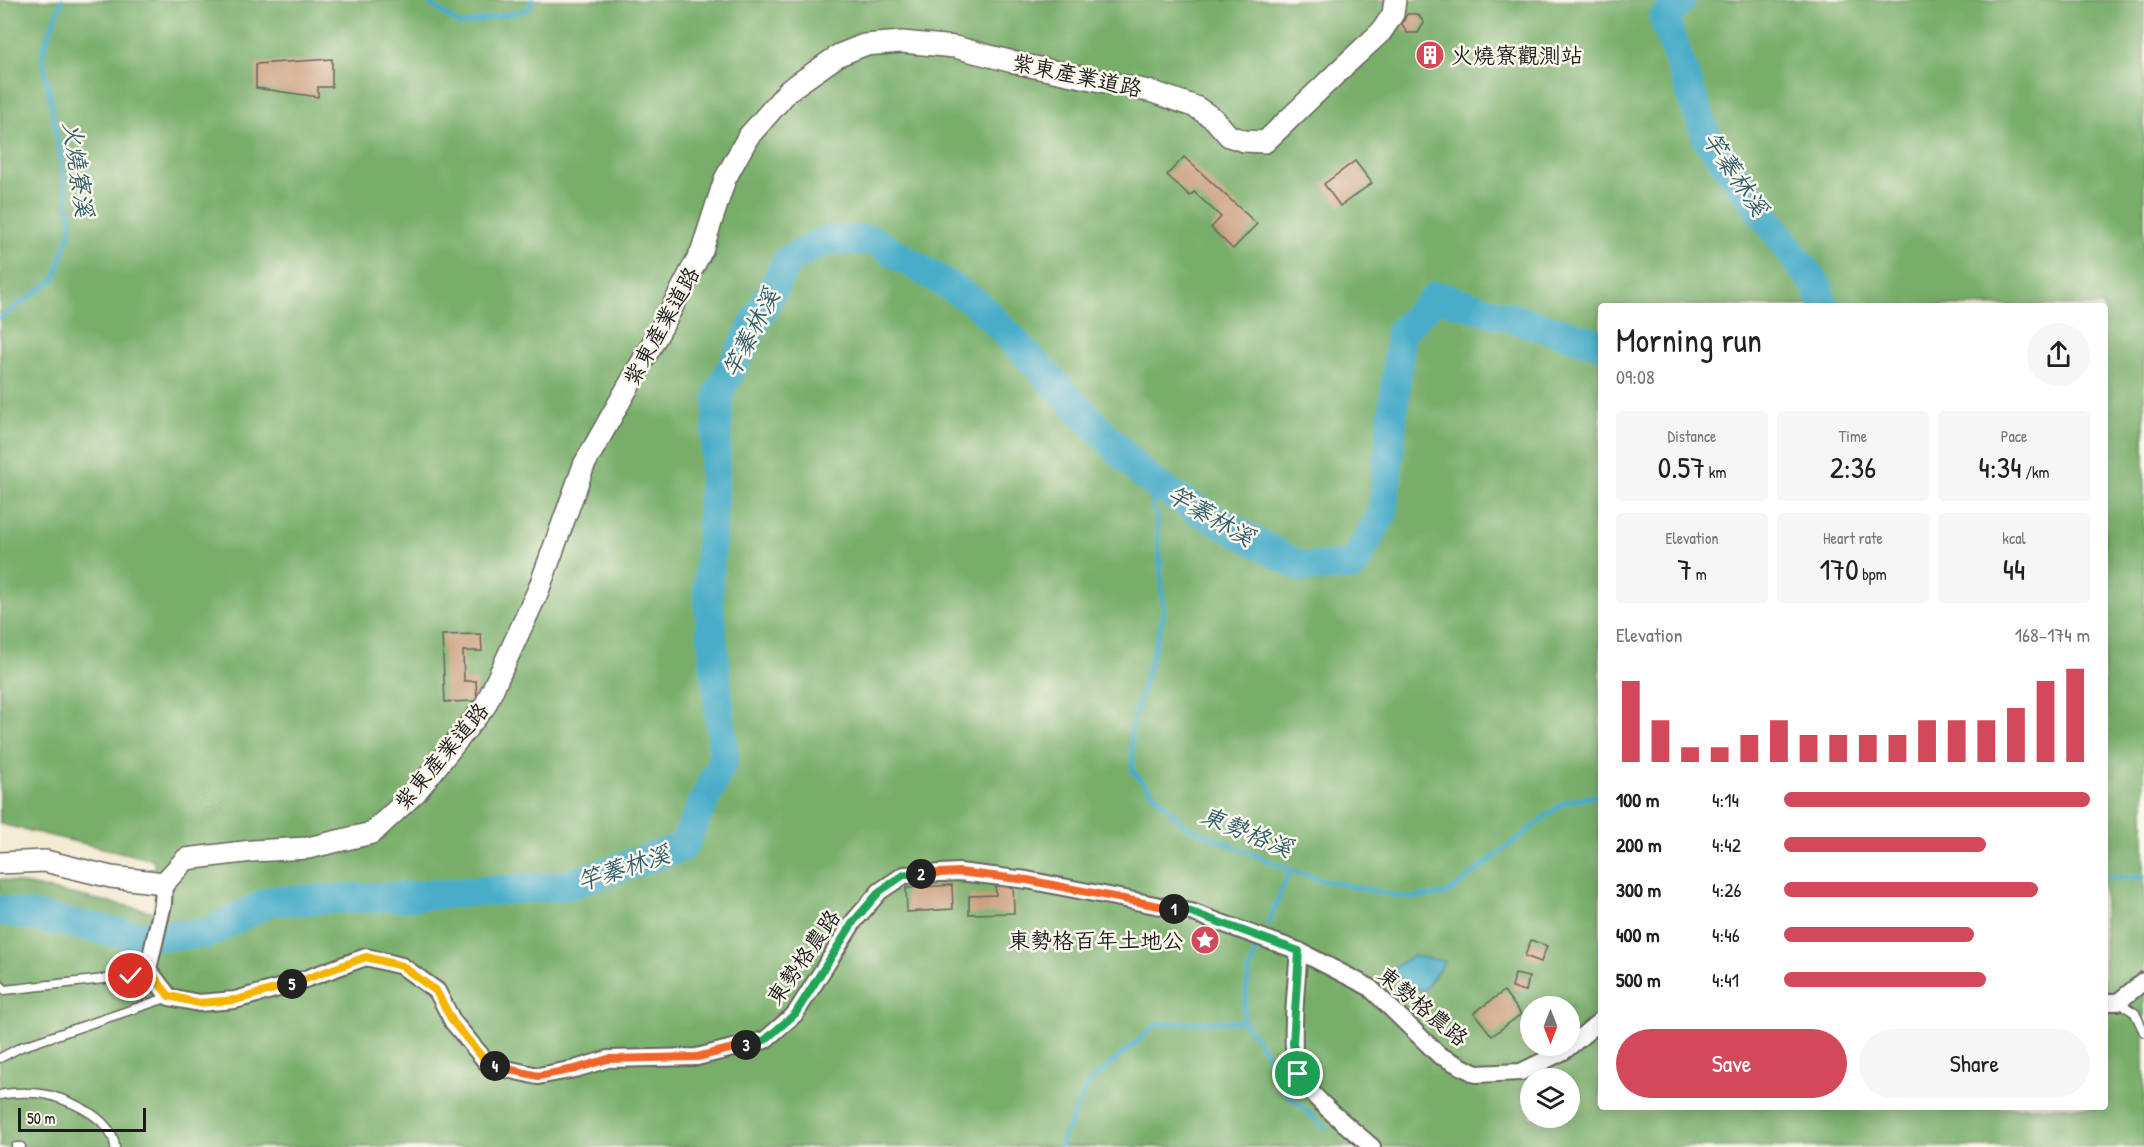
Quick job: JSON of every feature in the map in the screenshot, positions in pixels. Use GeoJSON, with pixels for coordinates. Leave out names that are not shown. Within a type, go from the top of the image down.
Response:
{"type":"FeatureCollection","features":[{"type":"Feature","properties":{"kind":"street","name":"紫東產業道路"},"geometry":{"type":"LineString","coordinates":[[164,883],[186,859],[252,851],[308,848],[372,833],[416,792],[485,706],[538,591],[584,465],[664,323],[702,250],[725,179],[748,137],[789,90],[839,55],[864,45],[902,42],[955,46],[1025,65],[1153,92],[1196,107],[1214,119],[1229,136],[1244,141],[1265,142],[1382,32],[1393,14],[1395,0]]}},
{"type":"Feature","properties":{"kind":"street"},"geometry":{"type":"LineString","coordinates":[[0,864],[45,861],[111,877],[164,883],[163,904],[148,969],[169,996]]}},
{"type":"Feature","properties":{"kind":"street","name":"東勢格農路"},"geometry":{"type":"LineString","coordinates":[[169,996],[199,1003],[236,1000],[286,986],[366,957],[402,966],[436,991],[453,1022],[489,1065],[538,1076],[575,1069],[608,1059],[697,1057],[765,1040],[795,1014],[854,921],[880,891],[904,875],[959,872],[1027,880],[1191,912],[1299,951],[1369,987],[1439,1055],[1476,1074],[1521,1072],[1564,1051],[1598,1023]]}},
{"type":"Feature","properties":{"kind":"street"},"geometry":{"type":"LineString","coordinates":[[1299,951],[1293,1043],[1298,1074],[1320,1100],[1372,1147]]}},
{"type":"Feature","properties":{"kind":"street"},"geometry":{"type":"LineString","coordinates":[[2111,1002],[2144,981]]}},
{"type":"Feature","properties":{"kind":"lane"},"geometry":{"type":"LineString","coordinates":[[0,986],[5,990],[119,978],[148,969]]}},
{"type":"Feature","properties":{"kind":"lane"},"geometry":{"type":"LineString","coordinates":[[0,1058],[21,1047],[169,996]]}},
{"type":"Feature","properties":{"kind":"lane"},"geometry":{"type":"LineString","coordinates":[[2111,1002],[2135,1013],[2144,1032]]}},
{"type":"Feature","properties":{"kind":"lane"},"geometry":{"type":"LineString","coordinates":[[0,1095],[9,1093],[51,1095],[97,1116],[114,1137],[115,1147]]}},
{"type":"Feature","properties":{"kind":"lane"},"geometry":{"type":"LineString","coordinates":[[16,1147],[21,1147]]}},
{"type":"Feature","properties":{"kind":"green space"},"geometry":{"type":"Polygon","coordinates":[[[0,0],[2144,0],[2144,1147],[0,1147],[0,879],[155,912],[154,860],[0,824],[0,0]]]}},
{"type":"Feature","properties":{"kind":"water"},"geometry":{"type":"Polygon","coordinates":[[[1412,956],[1445,961],[1423,992],[1388,971],[1412,956]]]}},
{"type":"Feature","properties":{"kind":"building"},"geometry":{"type":"Polygon","coordinates":[[[1407,14],[1418,14],[1424,23],[1418,33],[1407,33],[1402,24],[1407,14]]]}},
{"type":"Feature","properties":{"kind":"building","name":"火燒寮觀測站"},"geometry":{"type":"Polygon","coordinates":[[[1423,49],[1436,49],[1436,60],[1423,60],[1423,49]]]}},
{"type":"Feature","properties":{"kind":"building"},"geometry":{"type":"Polygon","coordinates":[[[332,59],[332,87],[318,87],[318,97],[256,88],[256,64],[332,59]]]}},
{"type":"Feature","properties":{"kind":"building"},"geometry":{"type":"Polygon","coordinates":[[[1184,157],[1257,224],[1233,249],[1211,228],[1221,217],[1194,192],[1190,196],[1167,175],[1184,157]]]}},
{"type":"Feature","properties":{"kind":"building"},"geometry":{"type":"Polygon","coordinates":[[[1355,161],[1372,183],[1340,206],[1324,184],[1355,161]]]}},
{"type":"Feature","properties":{"kind":"building"},"geometry":{"type":"Polygon","coordinates":[[[481,634],[482,651],[463,651],[464,681],[476,681],[477,701],[445,702],[442,635],[481,634]]]}},
{"type":"Feature","properties":{"kind":"building"},"geometry":{"type":"Polygon","coordinates":[[[1013,881],[1014,913],[969,914],[969,896],[996,895],[995,882],[1013,881]]]}},
{"type":"Feature","properties":{"kind":"building"},"geometry":{"type":"Polygon","coordinates":[[[952,885],[953,909],[907,912],[906,888],[952,885]]]}},
{"type":"Feature","properties":{"kind":"building"},"geometry":{"type":"Polygon","coordinates":[[[1531,940],[1547,946],[1541,962],[1525,956],[1531,940]]]}},
{"type":"Feature","properties":{"kind":"building"},"geometry":{"type":"Polygon","coordinates":[[[1515,974],[1529,977],[1526,991],[1512,988],[1515,974]]]}},
{"type":"Feature","properties":{"kind":"building"},"geometry":{"type":"Polygon","coordinates":[[[1504,991],[1520,1015],[1492,1036],[1474,1013],[1504,991]]]}},
{"type":"Feature","properties":{"kind":"waterway","name":"火燒寮溪"},"geometry":{"type":"LineString","coordinates":[[0,318],[55,279],[72,225],[42,52],[62,0]]}},
{"type":"Feature","properties":{"kind":"waterway","name":"火燒寮溪"},"geometry":{"type":"LineString","coordinates":[[425,0],[460,25],[527,10],[533,0]]}},
{"type":"Feature","properties":{"kind":"waterway","name":"竿蓁林溪"},"geometry":{"type":"LineString","coordinates":[[1681,0],[1664,18],[1707,138],[1818,288],[1823,303]]}},
{"type":"Feature","properties":{"kind":"waterway","name":"竿蓁林溪"},"geometry":{"type":"LineString","coordinates":[[0,910],[136,936],[206,934],[271,901],[395,897],[565,886],[683,847],[724,758],[708,594],[719,392],[788,260],[825,241],[873,240],[977,303],[1145,477],[1187,504],[1301,567],[1353,566],[1383,512],[1401,332],[1437,296],[1598,343]]}},
{"type":"Feature","properties":{"kind":"waterway","name":"東勢格溪"},"geometry":{"type":"LineString","coordinates":[[1145,477],[1157,521],[1164,614],[1131,729],[1133,772],[1185,826],[1290,870],[1322,880],[1408,898],[1447,894],[1563,803],[1598,795]]}},
{"type":"Feature","properties":{"kind":"waterway"},"geometry":{"type":"LineString","coordinates":[[1268,924],[1290,870]]}},
{"type":"Feature","properties":{"kind":"waterway","name":"東勢格溪"},"geometry":{"type":"LineString","coordinates":[[2108,878],[2144,877]]}},
{"type":"Feature","properties":{"kind":"waterway"},"geometry":{"type":"LineString","coordinates":[[1059,1147],[1088,1084],[1157,1024],[1243,1021],[1249,971],[1257,952]]}},
{"type":"Feature","properties":{"kind":"waterway"},"geometry":{"type":"LineString","coordinates":[[1243,1021],[1266,1052],[1286,1093],[1325,1128]]}},
{"type":"Feature","properties":{"kind":"place","name":"火燒寮觀測站"},"geometry":{"type":"Point","coordinates":[1430,55]}},
{"type":"Feature","properties":{"kind":"place","name":"東勢格百年土地公"},"geometry":{"type":"Point","coordinates":[1205,940]}},
{"type":"Feature","properties":{"kind":"route"},"geometry":{"type":"LineString","coordinates":[[131,976],[148,969],[169,996],[199,1003],[236,1000],[286,986],[366,957],[402,966],[436,991],[453,1022],[489,1065],[538,1076],[575,1069],[608,1059],[697,1057],[765,1040],[795,1014],[854,921],[880,891],[904,875],[959,872],[1027,880],[1191,912],[1299,951],[1293,1043],[1298,1074]]}}]}
